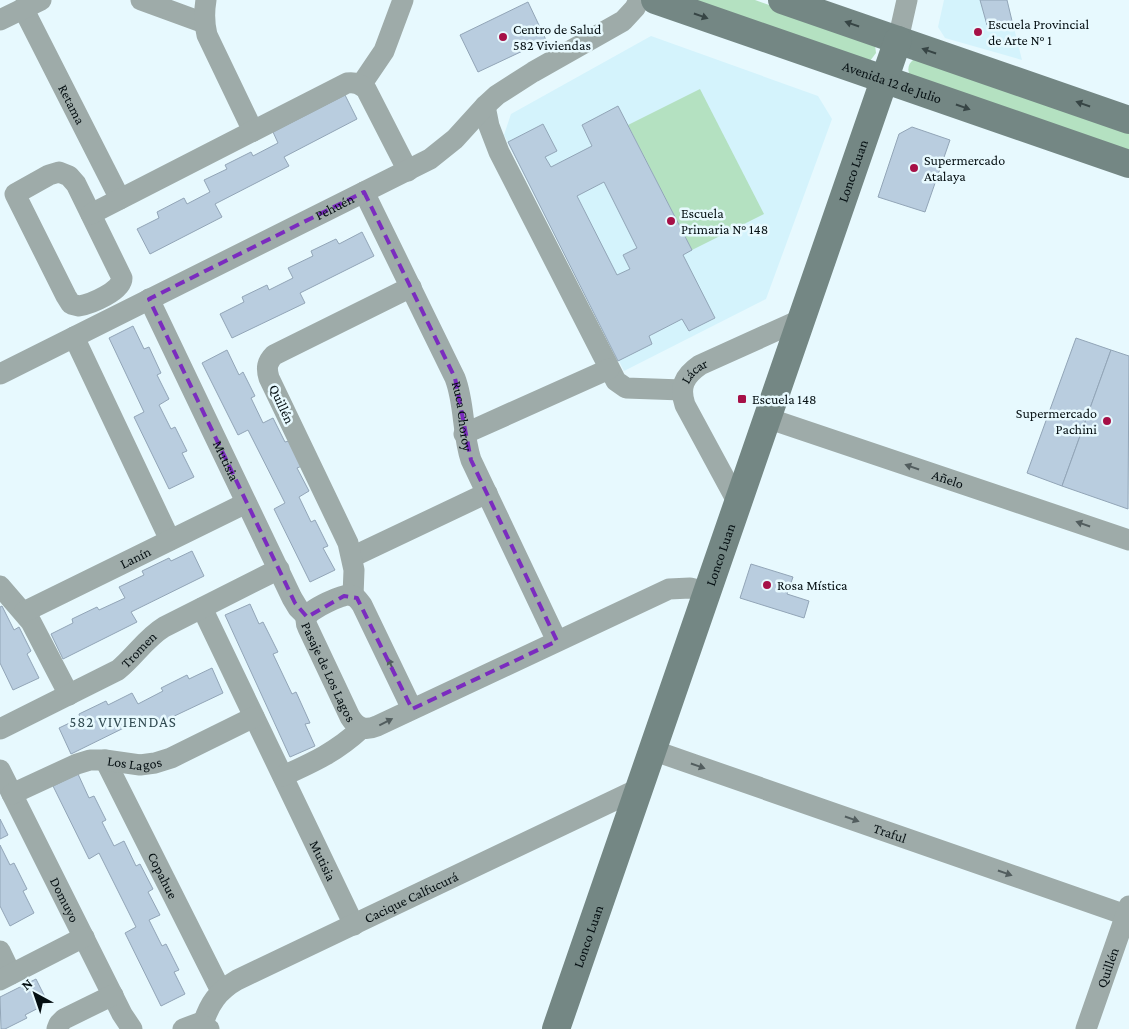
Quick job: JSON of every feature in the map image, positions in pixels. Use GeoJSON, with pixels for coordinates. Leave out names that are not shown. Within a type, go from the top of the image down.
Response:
{"type":"FeatureCollection","features":[{"type":"Feature","properties":{"kind":"street"},"geometry":{"type":"LineString","coordinates":[[141,0],[204,23]]}},
{"type":"Feature","properties":{"kind":"street"},"geometry":{"type":"LineString","coordinates":[[206,0],[204,23],[212,48],[253,131]]}},
{"type":"Feature","properties":{"kind":"street"},"geometry":{"type":"LineString","coordinates":[[361,85],[384,50],[403,0]]}},
{"type":"Feature","properties":{"kind":"street","name":"Pehuén"},"geometry":{"type":"LineString","coordinates":[[0,374],[430,159],[455,139],[497,95],[533,72],[623,21],[630,15],[639,0]]}},
{"type":"Feature","properties":{"kind":"street","name":"Avenida 12 de Julio"},"geometry":{"type":"LineString","coordinates":[[655,0],[1129,164]]}},
{"type":"Feature","properties":{"kind":"street"},"geometry":{"type":"LineString","coordinates":[[782,0],[1129,120]]}},
{"type":"Feature","properties":{"kind":"street"},"geometry":{"type":"LineString","coordinates":[[898,40],[907,0]]}},
{"type":"Feature","properties":{"kind":"street","name":"Retama"},"geometry":{"type":"LineString","coordinates":[[17,8],[120,199]]}},
{"type":"Feature","properties":{"kind":"street","name":"Lonco Luan"},"geometry":{"type":"LineString","coordinates":[[556,1029],[898,40]]}},
{"type":"Feature","properties":{"kind":"street"},"geometry":{"type":"LineString","coordinates":[[91,214],[340,86],[354,83],[361,85],[370,96],[408,171]]}},
{"type":"Feature","properties":{"kind":"street"},"geometry":{"type":"LineString","coordinates":[[485,106],[489,126],[499,152],[616,381],[626,388],[682,390]]}},
{"type":"Feature","properties":{"kind":"street"},"geometry":{"type":"LineString","coordinates":[[54,173],[65,173],[76,184],[91,214],[121,274],[122,281],[114,291],[79,306],[71,304],[7,197],[54,173]]}},
{"type":"Feature","properties":{"kind":"street","name":"Ruca Choroy"},"geometry":{"type":"LineString","coordinates":[[364,192],[458,384],[462,403],[464,434],[471,460],[557,641]]}},
{"type":"Feature","properties":{"kind":"street","name":"Quillén"},"geometry":{"type":"LineString","coordinates":[[353,596],[354,570],[348,543],[269,378],[267,365],[274,355],[411,287]]}},
{"type":"Feature","properties":{"kind":"street","name":"Mutisia"},"geometry":{"type":"LineString","coordinates":[[149,300],[295,603],[307,617]]}},
{"type":"Feature","properties":{"kind":"street","name":"Lácar"},"geometry":{"type":"LineString","coordinates":[[738,503],[685,405],[682,390],[683,382],[700,365],[802,319]]}},
{"type":"Feature","properties":{"kind":"street"},"geometry":{"type":"LineString","coordinates":[[74,337],[170,540]]}},
{"type":"Feature","properties":{"kind":"street"},"geometry":{"type":"LineString","coordinates":[[464,434],[609,369]]}},
{"type":"Feature","properties":{"kind":"street","name":"Añelo"},"geometry":{"type":"LineString","coordinates":[[767,418],[1129,540]]}},
{"type":"Feature","properties":{"kind":"street"},"geometry":{"type":"LineString","coordinates":[[352,557],[487,493]]}},
{"type":"Feature","properties":{"kind":"street","name":"Lanín"},"geometry":{"type":"LineString","coordinates":[[24,612],[246,503]]}},
{"type":"Feature","properties":{"kind":"street","name":"Tromen"},"geometry":{"type":"LineString","coordinates":[[0,729],[118,670],[156,632],[279,570]]}},
{"type":"Feature","properties":{"kind":"street"},"geometry":{"type":"LineString","coordinates":[[0,586],[24,612],[69,695]]}},
{"type":"Feature","properties":{"kind":"street","name":"Pasaje de Los Lagos"},"geometry":{"type":"LineString","coordinates":[[353,596],[344,596],[314,609],[307,617],[308,628],[350,717],[357,726],[372,728],[669,589],[690,588],[707,592]]}},
{"type":"Feature","properties":{"kind":"street"},"geometry":{"type":"LineString","coordinates":[[353,596],[362,605],[412,709]]}},
{"type":"Feature","properties":{"kind":"street","name":"Mutisia"},"geometry":{"type":"LineString","coordinates":[[202,608],[354,925]]}},
{"type":"Feature","properties":{"kind":"street","name":"Los Lagos"},"geometry":{"type":"LineString","coordinates":[[12,794],[77,764],[90,760],[105,760],[140,766],[170,758],[254,717]]}},
{"type":"Feature","properties":{"kind":"street"},"geometry":{"type":"LineString","coordinates":[[283,776],[328,755],[347,742],[362,728]]}},
{"type":"Feature","properties":{"kind":"street","name":"Traful"},"geometry":{"type":"LineString","coordinates":[[652,750],[1128,912]]}},
{"type":"Feature","properties":{"kind":"street","name":"Copahue"},"geometry":{"type":"LineString","coordinates":[[105,760],[221,991]]}},
{"type":"Feature","properties":{"kind":"street","name":"Domuyo"},"geometry":{"type":"LineString","coordinates":[[0,770],[132,1029]]}},
{"type":"Feature","properties":{"kind":"street","name":"Cacique Calfucurá"},"geometry":{"type":"LineString","coordinates":[[198,1027],[210,1004],[221,991],[237,980],[638,789]]}},
{"type":"Feature","properties":{"kind":"street","name":"Quillén"},"geometry":{"type":"LineString","coordinates":[[1086,1029],[1128,912]]}},
{"type":"Feature","properties":{"kind":"street"},"geometry":{"type":"LineString","coordinates":[[0,951],[6,977],[84,937]]}},
{"type":"Feature","properties":{"kind":"street"},"geometry":{"type":"LineString","coordinates":[[57,1029],[64,1019],[113,995]]}},
{"type":"Feature","properties":{"kind":"highlighted area"},"geometry":{"type":"Polygon","coordinates":[[[364,192],[455,378],[471,460],[557,641],[412,709],[357,598],[344,596],[307,617],[295,603],[149,299],[364,192]]]}},
{"type":"Feature","properties":{"kind":"shaded area","name":"Escuela Provincial de Arte N° 1"},"geometry":{"type":"Polygon","coordinates":[[[944,0],[1007,0],[1022,60],[945,38],[938,27],[944,0]]]}},
{"type":"Feature","properties":{"kind":"shaded area","name":"Escuela Primaria N° 148"},"geometry":{"type":"Polygon","coordinates":[[[651,36],[818,96],[832,119],[766,299],[624,371],[504,135],[511,114],[651,36]]]}},
{"type":"Feature","properties":{"kind":"green space"},"geometry":{"type":"Polygon","coordinates":[[[686,0],[755,0],[870,40],[875,45],[876,53],[870,61],[686,0]]]}},
{"type":"Feature","properties":{"kind":"green space"},"geometry":{"type":"Polygon","coordinates":[[[914,59],[1129,130],[1129,154],[910,76],[909,67],[914,59]]]}},
{"type":"Feature","properties":{"kind":"green space"},"geometry":{"type":"Polygon","coordinates":[[[700,89],[764,214],[692,250],[628,125],[700,89]]]}},
{"type":"Feature","properties":{"kind":"building"},"geometry":{"type":"Polygon","coordinates":[[[980,0],[1007,0],[1013,25],[1003,28],[1001,21],[987,25],[980,0]]]}},
{"type":"Feature","properties":{"kind":"building","name":"Centro de Salud 582 Viviendas"},"geometry":{"type":"Polygon","coordinates":[[[528,2],[546,40],[478,72],[460,35],[528,2]]]}},
{"type":"Feature","properties":{"kind":"building"},"geometry":{"type":"Polygon","coordinates":[[[345,95],[357,119],[284,157],[289,166],[215,204],[222,217],[150,254],[137,229],[159,218],[157,212],[184,198],[187,204],[210,192],[204,180],[227,169],[225,165],[251,152],[253,156],[278,143],[273,132],[345,95]]]}},
{"type":"Feature","properties":{"kind":"building"},"geometry":{"type":"Polygon","coordinates":[[[618,106],[692,250],[683,255],[715,318],[689,331],[682,319],[649,336],[652,344],[618,361],[508,142],[543,124],[557,151],[545,157],[551,167],[592,146],[582,125],[618,106]],[[604,182],[577,196],[617,275],[630,269],[623,255],[637,248],[604,182]]]}},
{"type":"Feature","properties":{"kind":"building","name":"Supermercado Atalaya"},"geometry":{"type":"Polygon","coordinates":[[[912,127],[950,140],[925,212],[878,197],[899,134],[912,127]]]}},
{"type":"Feature","properties":{"kind":"building"},"geometry":{"type":"Polygon","coordinates":[[[362,232],[374,256],[300,293],[305,303],[232,338],[220,314],[244,302],[242,297],[267,285],[269,290],[293,278],[288,268],[313,256],[311,251],[336,239],[339,244],[362,232]]]}},
{"type":"Feature","properties":{"kind":"building"},"geometry":{"type":"Polygon","coordinates":[[[133,326],[144,349],[149,347],[161,373],[157,375],[169,399],[159,405],[171,429],[175,427],[187,451],[182,453],[194,477],[169,489],[134,417],[144,412],[109,338],[133,326]]]}},
{"type":"Feature","properties":{"kind":"building"},"geometry":{"type":"Polygon","coordinates":[[[1076,338],[1111,350],[1062,486],[1027,473],[1076,338]]]}},
{"type":"Feature","properties":{"kind":"building"},"geometry":{"type":"Polygon","coordinates":[[[227,350],[239,375],[243,372],[255,396],[251,398],[263,423],[273,418],[285,442],[289,441],[302,466],[297,468],[309,491],[299,497],[311,522],[315,520],[328,546],[323,548],[335,570],[310,582],[274,509],[285,503],[248,430],[238,435],[202,363],[227,350]]]}},
{"type":"Feature","properties":{"kind":"building","name":"Supermercado Pachini"},"geometry":{"type":"Polygon","coordinates":[[[1111,350],[1129,356],[1128,509],[1062,486],[1111,350]]]}},
{"type":"Feature","properties":{"kind":"building"},"geometry":{"type":"Polygon","coordinates":[[[192,551],[204,576],[131,612],[137,622],[63,659],[51,634],[73,623],[72,619],[97,607],[99,610],[125,598],[119,587],[144,575],[142,571],[169,558],[171,561],[192,551]]]}},
{"type":"Feature","properties":{"kind":"building","name":"Rosa Mística"},"geometry":{"type":"Polygon","coordinates":[[[751,564],[793,577],[787,594],[809,601],[804,618],[740,598],[751,564]]]}},
{"type":"Feature","properties":{"kind":"building"},"geometry":{"type":"Polygon","coordinates":[[[250,604],[259,624],[263,622],[278,652],[273,654],[292,694],[296,692],[310,723],[305,724],[315,746],[290,757],[225,615],[250,604]]]}},
{"type":"Feature","properties":{"kind":"building"},"geometry":{"type":"Polygon","coordinates":[[[2,606],[14,630],[19,627],[31,651],[27,654],[39,678],[13,690],[0,663],[0,607],[2,606]]]}},
{"type":"Feature","properties":{"kind":"building"},"geometry":{"type":"Polygon","coordinates":[[[212,668],[223,693],[149,728],[144,718],[71,754],[59,728],[80,718],[79,714],[106,701],[108,705],[132,693],[138,704],[163,691],[161,688],[187,675],[189,679],[212,668]]]}},
{"type":"Feature","properties":{"kind":"building"},"geometry":{"type":"Polygon","coordinates":[[[78,774],[89,798],[94,796],[106,820],[102,822],[114,846],[124,841],[136,866],[140,864],[153,889],[148,892],[160,915],[149,920],[162,946],[166,944],[179,970],[174,972],[185,994],[161,1006],[125,933],[136,927],[99,853],[89,859],[53,786],[78,774]]]}},
{"type":"Feature","properties":{"kind":"building"},"geometry":{"type":"Polygon","coordinates":[[[0,819],[8,835],[0,839],[0,819]]]}},
{"type":"Feature","properties":{"kind":"building"},"geometry":{"type":"Polygon","coordinates":[[[0,845],[10,865],[14,863],[27,889],[23,891],[34,913],[10,926],[0,906],[0,845]]]}},
{"type":"Feature","properties":{"kind":"building"},"geometry":{"type":"Polygon","coordinates":[[[36,979],[48,1003],[25,1015],[27,1018],[5,1029],[1,1029],[0,997],[36,979]]]}},
{"type":"Feature","properties":{"kind":"place","name":"Escuela Provincial de Arte N° 1"},"geometry":{"type":"Point","coordinates":[978,32]}},
{"type":"Feature","properties":{"kind":"place","name":"Centro de Salud 582 Viviendas"},"geometry":{"type":"Point","coordinates":[503,37]}},
{"type":"Feature","properties":{"kind":"place","name":"Supermercado Atalaya"},"geometry":{"type":"Point","coordinates":[914,168]}},
{"type":"Feature","properties":{"kind":"place","name":"Escuela Primaria N° 148"},"geometry":{"type":"Point","coordinates":[671,221]}},
{"type":"Feature","properties":{"kind":"place","name":"Escuela 148"},"geometry":{"type":"Point","coordinates":[742,399]}},
{"type":"Feature","properties":{"kind":"place","name":"Supermercado Pachini"},"geometry":{"type":"Point","coordinates":[1107,421]}},
{"type":"Feature","properties":{"kind":"place","name":"Rosa Mística"},"geometry":{"type":"Point","coordinates":[767,585]}},
{"type":"Feature","properties":{"kind":"district","name":"582 VIVIENDAS"},"geometry":{"type":"Point","coordinates":[123,722]}}]}
